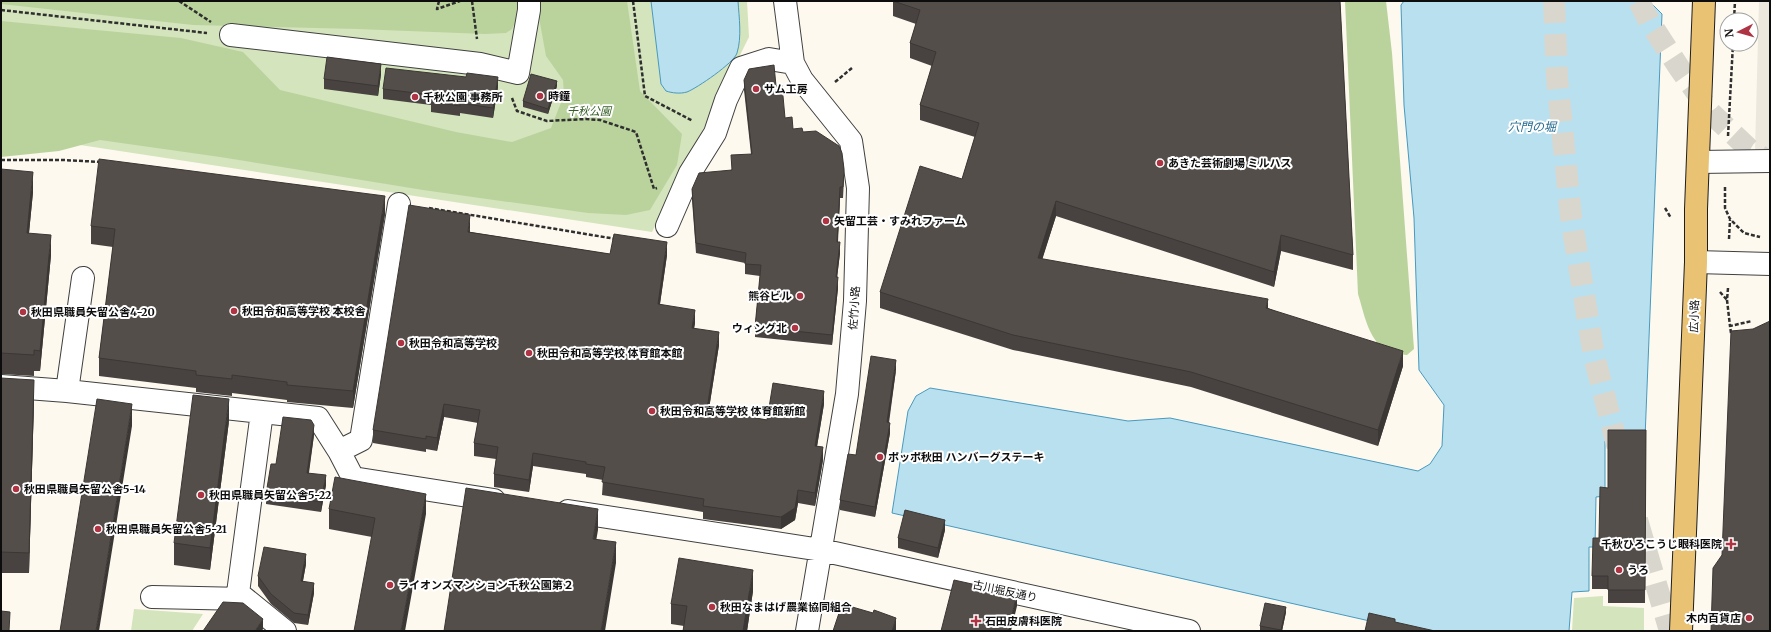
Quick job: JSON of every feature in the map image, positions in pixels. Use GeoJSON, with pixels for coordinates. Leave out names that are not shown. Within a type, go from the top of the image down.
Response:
{"type":"FeatureCollection","features":[{"type":"Feature","properties":{"kind":"main road","name":"広小路"},"geometry":{"type":"LineString","coordinates":[[1681,631],[1696,262],[1704,1]]}},
{"type":"Feature","properties":{"kind":"street"},"geometry":{"type":"LineString","coordinates":[[231,35],[480,64],[518,73],[529,10],[529,1]]}},
{"type":"Feature","properties":{"kind":"street","name":"佐竹小路"},"geometry":{"type":"LineString","coordinates":[[785,1],[793,63],[802,80],[851,141],[858,188],[855,301],[847,394],[807,631]]}},
{"type":"Feature","properties":{"kind":"street"},"geometry":{"type":"LineString","coordinates":[[667,226],[690,173],[715,133],[726,100],[741,68],[769,59],[793,63]]}},
{"type":"Feature","properties":{"kind":"street"},"geometry":{"type":"LineString","coordinates":[[1698,162],[1770,161]]}},
{"type":"Feature","properties":{"kind":"street"},"geometry":{"type":"LineString","coordinates":[[339,451],[361,440],[398,204]]}},
{"type":"Feature","properties":{"kind":"street"},"geometry":{"type":"LineString","coordinates":[[1696,262],[1770,264]]}},
{"type":"Feature","properties":{"kind":"street"},"geometry":{"type":"LineString","coordinates":[[67,391],[83,278]]}},
{"type":"Feature","properties":{"kind":"street"},"geometry":{"type":"LineString","coordinates":[[1,386],[67,391],[318,418],[339,451],[353,478],[517,503]]}},
{"type":"Feature","properties":{"kind":"street"},"geometry":{"type":"LineString","coordinates":[[262,412],[238,593],[285,631]]}},
{"type":"Feature","properties":{"kind":"street","name":"古川堀反通り"},"geometry":{"type":"LineString","coordinates":[[548,508],[821,550],[1189,631]]}},
{"type":"Feature","properties":{"kind":"street"},"geometry":{"type":"LineString","coordinates":[[152,597],[245,599]]}},
{"type":"Feature","properties":{"kind":"path"},"geometry":{"type":"LineString","coordinates":[[180,1],[231,35]]}},
{"type":"Feature","properties":{"kind":"path"},"geometry":{"type":"LineString","coordinates":[[439,1],[437,10],[460,1]]}},
{"type":"Feature","properties":{"kind":"path"},"geometry":{"type":"LineString","coordinates":[[472,1],[480,64]]}},
{"type":"Feature","properties":{"kind":"path"},"geometry":{"type":"LineString","coordinates":[[633,1],[645,96],[715,133]]}},
{"type":"Feature","properties":{"kind":"path"},"geometry":{"type":"LineString","coordinates":[[1734,12],[1735,1]]}},
{"type":"Feature","properties":{"kind":"path"},"geometry":{"type":"LineString","coordinates":[[1,10],[231,35]]}},
{"type":"Feature","properties":{"kind":"path"},"geometry":{"type":"LineString","coordinates":[[1733,52],[1726,162],[1725,208],[1730,219],[1744,233],[1762,238]]}},
{"type":"Feature","properties":{"kind":"path"},"geometry":{"type":"LineString","coordinates":[[518,73],[512,96],[517,111],[547,120],[586,118],[600,120],[636,132],[654,189],[690,173]]}},
{"type":"Feature","properties":{"kind":"path"},"geometry":{"type":"LineString","coordinates":[[1,160],[63,160],[109,163]]}},
{"type":"Feature","properties":{"kind":"path"},"geometry":{"type":"LineString","coordinates":[[398,204],[620,240]]}},
{"type":"Feature","properties":{"kind":"path"},"geometry":{"type":"LineString","coordinates":[[1727,300],[1732,339]]}},
{"type":"Feature","properties":{"kind":"path"},"geometry":{"type":"LineString","coordinates":[[1730,326],[1752,321]]}},
{"type":"Feature","properties":{"kind":"green space","name":"千秋公園"},"geometry":{"type":"Polygon","coordinates":[[[1,1],[747,1],[749,37],[652,232],[54,141],[1,139],[1,1]]]}},
{"type":"Feature","properties":{"kind":"green space"},"geometry":{"type":"Polygon","coordinates":[[[1,1],[518,1],[518,16],[512,29],[506,33],[485,34],[193,25],[1,4],[1,1]]]}},
{"type":"Feature","properties":{"kind":"green space"},"geometry":{"type":"Polygon","coordinates":[[[536,1],[627,1],[640,91],[682,134],[677,165],[650,210],[626,215],[588,213],[423,190],[220,157],[100,140],[59,151],[1,157],[1,21],[181,38],[243,52],[280,90],[456,132],[512,142],[551,128],[564,95],[563,80],[546,56],[536,1]]]}},
{"type":"Feature","properties":{"kind":"green space"},"geometry":{"type":"Polygon","coordinates":[[[1345,1],[1386,1],[1392,53],[1414,349],[1407,355],[1396,354],[1385,350],[1374,339],[1367,325],[1358,294],[1345,1]]]}},
{"type":"Feature","properties":{"kind":"green space"},"geometry":{"type":"Polygon","coordinates":[[[1603,596],[1603,606],[1644,608],[1644,631],[1572,631],[1574,598],[1603,596]]]}},
{"type":"Feature","properties":{"kind":"green space"},"geometry":{"type":"Polygon","coordinates":[[[134,609],[203,614],[192,631],[131,631],[134,609]]]}},
{"type":"Feature","properties":{"kind":"shaded area"},"geometry":{"type":"Polygon","coordinates":[[[1759,1],[1770,1],[1770,151],[1755,151],[1758,52],[1759,52],[1759,1]]]}},
{"type":"Feature","properties":{"kind":"water"},"geometry":{"type":"Polygon","coordinates":[[[651,1],[738,1],[740,27],[739,47],[737,53],[729,63],[699,86],[682,93],[666,91],[661,84],[651,1]]]}},
{"type":"Feature","properties":{"kind":"water","name":"穴門の堀"},"geometry":{"type":"Polygon","coordinates":[[[1404,1],[1649,1],[1662,14],[1645,438],[1605,441],[1605,496],[1596,497],[1595,547],[1589,547],[1589,591],[1572,592],[1569,631],[1414,631],[892,513],[908,411],[916,396],[930,388],[1128,421],[1170,418],[1418,471],[1430,464],[1442,446],[1444,405],[1419,370],[1414,218],[1404,105],[1401,5],[1404,1]]]}},
{"type":"Feature","properties":{"kind":"building","name":"あきた芸術劇場 ミルハス"},"geometry":{"type":"Polygon","coordinates":[[[893,1],[1340,1],[1353,255],[1281,235],[1274,272],[1056,201],[1038,258],[1268,299],[1266,308],[1403,351],[1378,430],[1191,372],[1013,335],[880,292],[920,166],[962,179],[979,123],[920,105],[936,52],[910,43],[920,10],[893,1]]]}},
{"type":"Feature","properties":{"kind":"building"},"geometry":{"type":"Polygon","coordinates":[[[327,57],[381,64],[378,86],[324,79],[327,57]]]}},
{"type":"Feature","properties":{"kind":"building"},"geometry":{"type":"Polygon","coordinates":[[[774,65],[776,86],[782,85],[785,118],[792,117],[793,129],[802,128],[803,132],[816,131],[839,146],[842,153],[844,169],[843,187],[840,187],[837,242],[840,242],[832,335],[755,327],[761,265],[745,264],[746,253],[696,243],[692,189],[699,173],[732,170],[731,155],[752,154],[744,80],[749,69],[774,65]]]}},
{"type":"Feature","properties":{"kind":"building"},"geometry":{"type":"Polygon","coordinates":[[[386,68],[466,77],[467,73],[498,77],[493,108],[460,103],[460,106],[431,102],[432,95],[383,89],[386,68]]]}},
{"type":"Feature","properties":{"kind":"building","name":"時鐘"},"geometry":{"type":"Polygon","coordinates":[[[531,74],[557,81],[548,109],[523,101],[531,74]]]}},
{"type":"Feature","properties":{"kind":"building","name":"秋田令和高等学校 本校舎"},"geometry":{"type":"Polygon","coordinates":[[[99,159],[385,196],[353,391],[287,385],[287,382],[232,375],[232,379],[196,375],[196,371],[99,358],[115,229],[91,226],[99,159]]]}},
{"type":"Feature","properties":{"kind":"building"},"geometry":{"type":"Polygon","coordinates":[[[1,169],[33,172],[27,233],[51,235],[40,351],[34,350],[34,355],[1,353],[1,169]]]}},
{"type":"Feature","properties":{"kind":"building"},"geometry":{"type":"Polygon","coordinates":[[[409,205],[470,215],[468,232],[610,254],[614,234],[667,242],[658,304],[695,310],[692,328],[719,332],[707,409],[767,420],[773,383],[824,391],[815,446],[823,447],[815,493],[798,490],[795,508],[781,517],[703,506],[704,499],[602,482],[605,467],[586,464],[586,462],[533,453],[529,480],[494,474],[498,447],[474,443],[480,410],[444,404],[437,438],[426,436],[426,439],[373,430],[409,205]]]}},
{"type":"Feature","properties":{"kind":"building"},"geometry":{"type":"Polygon","coordinates":[[[1770,321],[1770,631],[1711,631],[1713,568],[1722,555],[1731,331],[1753,329],[1770,321]]]}},
{"type":"Feature","properties":{"kind":"building"},"geometry":{"type":"Polygon","coordinates":[[[871,356],[896,360],[887,422],[890,423],[875,507],[840,500],[848,454],[856,455],[871,356]]]}},
{"type":"Feature","properties":{"kind":"building","name":"秋田県職員矢留公舎5-14"},"geometry":{"type":"Polygon","coordinates":[[[1,378],[34,380],[29,553],[1,552],[1,378]]]}},
{"type":"Feature","properties":{"kind":"building","name":"秋田県職員矢留公舎5-22"},"geometry":{"type":"Polygon","coordinates":[[[193,395],[229,399],[210,548],[174,543],[193,395]]]}},
{"type":"Feature","properties":{"kind":"building","name":"秋田県職員矢留公舎5-21"},"geometry":{"type":"Polygon","coordinates":[[[97,399],[132,404],[96,631],[60,631],[97,399]]]}},
{"type":"Feature","properties":{"kind":"building"},"geometry":{"type":"Polygon","coordinates":[[[283,417],[311,420],[314,425],[307,473],[326,475],[321,502],[266,494],[271,464],[276,464],[283,417]]]}},
{"type":"Feature","properties":{"kind":"building"},"geometry":{"type":"Polygon","coordinates":[[[1608,430],[1646,430],[1645,590],[1608,590],[1608,576],[1592,576],[1593,538],[1599,538],[1600,487],[1608,488],[1608,430]]]}},
{"type":"Feature","properties":{"kind":"building","name":"ライオンズマンション千秋公園第２"},"geometry":{"type":"Polygon","coordinates":[[[335,477],[426,494],[401,631],[354,631],[375,518],[329,509],[335,477]]]}},
{"type":"Feature","properties":{"kind":"building"},"geometry":{"type":"Polygon","coordinates":[[[466,488],[598,509],[593,539],[616,542],[601,631],[444,631],[466,488]]]}},
{"type":"Feature","properties":{"kind":"building"},"geometry":{"type":"Polygon","coordinates":[[[905,510],[945,520],[938,548],[898,538],[905,510]]]}},
{"type":"Feature","properties":{"kind":"building"},"geometry":{"type":"Polygon","coordinates":[[[264,547],[306,554],[301,581],[314,583],[308,615],[294,613],[271,594],[258,576],[264,547]]]}},
{"type":"Feature","properties":{"kind":"building","name":"秋田なまはげ農業協同組合"},"geometry":{"type":"Polygon","coordinates":[[[679,558],[753,570],[743,631],[683,631],[687,606],[671,604],[679,558]]]}},
{"type":"Feature","properties":{"kind":"building"},"geometry":{"type":"Polygon","coordinates":[[[954,580],[1017,594],[1008,631],[941,631],[954,580]]]}},
{"type":"Feature","properties":{"kind":"building"},"geometry":{"type":"Polygon","coordinates":[[[223,602],[243,603],[263,619],[255,631],[203,631],[223,602]]]}},
{"type":"Feature","properties":{"kind":"building"},"geometry":{"type":"Polygon","coordinates":[[[1265,603],[1286,607],[1281,630],[1260,626],[1265,603]]]}},
{"type":"Feature","properties":{"kind":"building"},"geometry":{"type":"Polygon","coordinates":[[[842,604],[873,613],[874,610],[896,618],[892,631],[833,631],[842,604]]]}},
{"type":"Feature","properties":{"kind":"building"},"geometry":{"type":"Polygon","coordinates":[[[1,611],[10,612],[9,631],[1,631],[1,611]]]}},
{"type":"Feature","properties":{"kind":"building"},"geometry":{"type":"Polygon","coordinates":[[[1369,613],[1395,619],[1395,622],[1435,631],[1365,631],[1369,613]]]}},
{"type":"Feature","properties":{"kind":"tunnel"},"geometry":{"type":"LineString","coordinates":[[1554,1],[1557,78],[1571,217],[1594,356],[1621,460]]}},
{"type":"Feature","properties":{"kind":"tunnel"},"geometry":{"type":"LineString","coordinates":[[1639,1],[1649,21],[1711,113],[1749,149],[1770,162]]}},
{"type":"Feature","properties":{"kind":"tunnel"},"geometry":{"type":"LineString","coordinates":[[1637,520],[1670,631]]}},
{"type":"Feature","properties":{"kind":"place","name":"サム工房"},"geometry":{"type":"Point","coordinates":[756,89]}},
{"type":"Feature","properties":{"kind":"place","name":"時鐘"},"geometry":{"type":"Point","coordinates":[540,96]}},
{"type":"Feature","properties":{"kind":"place","name":"千秋公園 事務所"},"geometry":{"type":"Point","coordinates":[415,97]}},
{"type":"Feature","properties":{"kind":"place","name":"あきた芸術劇場 ミルハス"},"geometry":{"type":"Point","coordinates":[1160,163]}},
{"type":"Feature","properties":{"kind":"place","name":"矢留工芸・すみれファーム"},"geometry":{"type":"Point","coordinates":[826,221]}},
{"type":"Feature","properties":{"kind":"place","name":"熊谷ビル"},"geometry":{"type":"Point","coordinates":[800,296]}},
{"type":"Feature","properties":{"kind":"place","name":"秋田令和高等学校 本校舎"},"geometry":{"type":"Point","coordinates":[234,311]}},
{"type":"Feature","properties":{"kind":"place","name":"秋田県職員矢留公舎4-20"},"geometry":{"type":"Point","coordinates":[23,312]}},
{"type":"Feature","properties":{"kind":"place","name":"ウィング北"},"geometry":{"type":"Point","coordinates":[795,328]}},
{"type":"Feature","properties":{"kind":"place","name":"秋田令和高等学校"},"geometry":{"type":"Point","coordinates":[401,343]}},
{"type":"Feature","properties":{"kind":"place","name":"秋田令和高等学校 体育館本館"},"geometry":{"type":"Point","coordinates":[529,353]}},
{"type":"Feature","properties":{"kind":"place","name":"秋田令和高等学校 体育館新館"},"geometry":{"type":"Point","coordinates":[652,411]}},
{"type":"Feature","properties":{"kind":"place","name":"ポッポ秋田 ハンバーグステーキ"},"geometry":{"type":"Point","coordinates":[880,457]}},
{"type":"Feature","properties":{"kind":"place","name":"秋田県職員矢留公舎5-14"},"geometry":{"type":"Point","coordinates":[16,489]}},
{"type":"Feature","properties":{"kind":"place","name":"秋田県職員矢留公舎5-22"},"geometry":{"type":"Point","coordinates":[201,495]}},
{"type":"Feature","properties":{"kind":"place","name":"秋田県職員矢留公舎5-21"},"geometry":{"type":"Point","coordinates":[98,529]}},
{"type":"Feature","properties":{"kind":"place","name":"千秋ひろこうじ眼科医院"},"geometry":{"type":"Point","coordinates":[1731,544]}},
{"type":"Feature","properties":{"kind":"place","name":"うろ"},"geometry":{"type":"Point","coordinates":[1619,570]}},
{"type":"Feature","properties":{"kind":"place","name":"ライオンズマンション千秋公園第２"},"geometry":{"type":"Point","coordinates":[390,585]}},
{"type":"Feature","properties":{"kind":"place","name":"秋田なまはげ農業協同組合"},"geometry":{"type":"Point","coordinates":[712,607]}},
{"type":"Feature","properties":{"kind":"place","name":"木内百貨店"},"geometry":{"type":"Point","coordinates":[1749,618]}},
{"type":"Feature","properties":{"kind":"place","name":"石田皮膚科医院"},"geometry":{"type":"Point","coordinates":[976,621]}}]}
